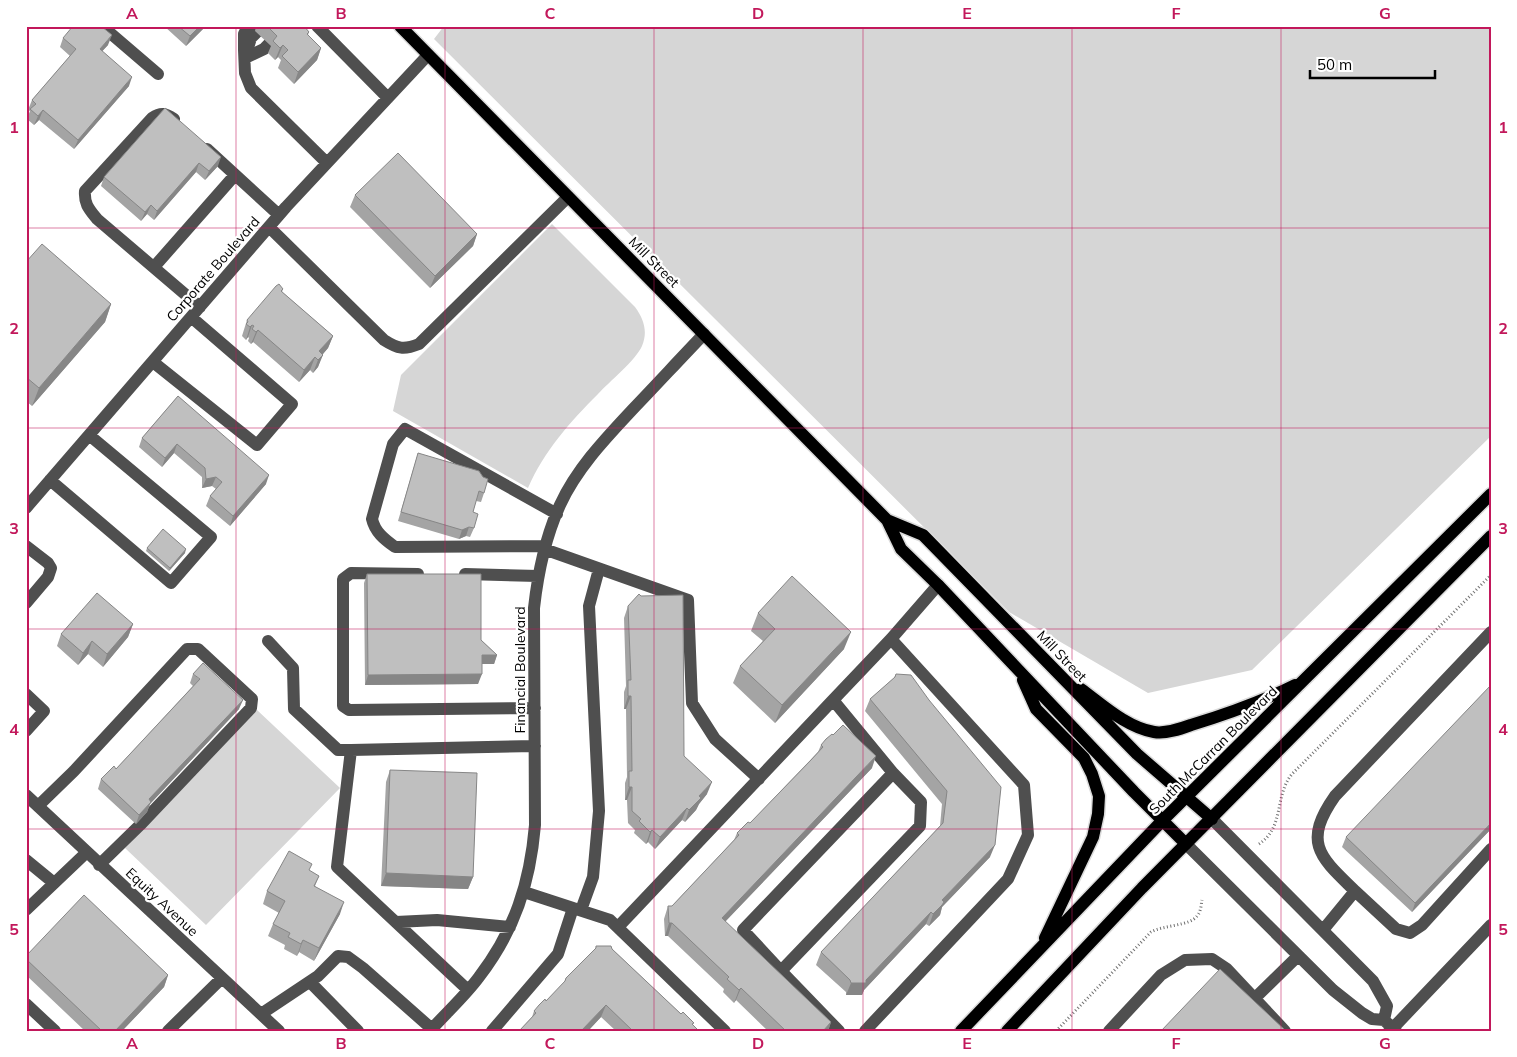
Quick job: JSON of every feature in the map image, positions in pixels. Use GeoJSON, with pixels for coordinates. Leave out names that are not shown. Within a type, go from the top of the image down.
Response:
{"type":"FeatureCollection","features":[{"type":"Feature","properties":{"kind":"main road","name":"Mill Street"},"geometry":{"type":"LineString","coordinates":[[400,26],[887,520],[901,549],[938,585],[1186,844]]}},
{"type":"Feature","properties":{"kind":"main road","name":"South McCarran Boulevard"},"geometry":{"type":"LineString","coordinates":[[961,1031],[1162,821],[1491,494]]}},
{"type":"Feature","properties":{"kind":"main road","name":"Mill Street"},"geometry":{"type":"LineString","coordinates":[[887,520],[922,535],[1137,754],[1212,820]]}},
{"type":"Feature","properties":{"kind":"main road"},"geometry":{"type":"LineString","coordinates":[[1006,1031],[1142,888],[1212,820],[1491,536]]}},
{"type":"Feature","properties":{"kind":"main road"},"geometry":{"type":"LineString","coordinates":[[1019,671],[1036,709],[1084,758],[1092,774],[1099,796],[1098,814],[1093,837],[1038,951]]}},
{"type":"Feature","properties":{"kind":"main road"},"geometry":{"type":"LineString","coordinates":[[1056,671],[1129,723],[1155,733],[1171,731],[1240,710],[1306,679]]}},
{"type":"Feature","properties":{"kind":"street"},"geometry":{"type":"LineString","coordinates":[[102,26],[158,74]]}},
{"type":"Feature","properties":{"kind":"street"},"geometry":{"type":"LineString","coordinates":[[248,26],[244,34],[245,73],[252,88],[327,163]]}},
{"type":"Feature","properties":{"kind":"street"},"geometry":{"type":"LineString","coordinates":[[245,58],[251,38],[263,26]]}},
{"type":"Feature","properties":{"kind":"street"},"geometry":{"type":"LineString","coordinates":[[245,58],[275,26]]}},
{"type":"Feature","properties":{"kind":"street"},"geometry":{"type":"LineString","coordinates":[[245,58],[264,49],[286,26]]}},
{"type":"Feature","properties":{"kind":"street"},"geometry":{"type":"LineString","coordinates":[[317,26],[388,98]]}},
{"type":"Feature","properties":{"kind":"street","name":"Corporate Boulevard"},"geometry":{"type":"LineString","coordinates":[[26,508],[279,214],[428,55]]}},
{"type":"Feature","properties":{"kind":"street"},"geometry":{"type":"LineString","coordinates":[[153,362],[257,445],[292,404],[196,312],[154,268],[97,219],[87,207],[85,191],[152,118],[160,114],[166,114],[181,125]]}},
{"type":"Feature","properties":{"kind":"street"},"geometry":{"type":"LineString","coordinates":[[194,138],[279,214]]}},
{"type":"Feature","properties":{"kind":"street"},"geometry":{"type":"LineString","coordinates":[[154,268],[235,175]]}},
{"type":"Feature","properties":{"kind":"street"},"geometry":{"type":"LineString","coordinates":[[269,227],[384,340],[394,347],[407,348],[419,344],[568,196]]}},
{"type":"Feature","properties":{"kind":"street","name":"Financial Boulevard"},"geometry":{"type":"LineString","coordinates":[[431,1030],[468,990],[498,950],[510,927],[524,892],[532,857],[535,825],[534,608],[538,576],[545,548],[557,514],[576,476],[596,448],[704,334]]}},
{"type":"Feature","properties":{"kind":"street"},"geometry":{"type":"LineString","coordinates":[[557,514],[405,429],[392,444],[372,518],[375,528],[387,541],[395,546],[545,548],[688,600],[692,703],[715,739],[759,779]]}},
{"type":"Feature","properties":{"kind":"street"},"geometry":{"type":"LineString","coordinates":[[50,480],[172,583],[211,537],[89,435]]}},
{"type":"Feature","properties":{"kind":"street"},"geometry":{"type":"LineString","coordinates":[[26,546],[48,563],[51,568],[48,577],[26,603]]}},
{"type":"Feature","properties":{"kind":"street"},"geometry":{"type":"LineString","coordinates":[[492,1031],[558,954],[593,877],[598,811],[589,606],[599,569]]}},
{"type":"Feature","properties":{"kind":"street"},"geometry":{"type":"LineString","coordinates":[[430,574],[351,574],[343,579],[343,706],[349,710],[535,708]]}},
{"type":"Feature","properties":{"kind":"street"},"geometry":{"type":"LineString","coordinates":[[450,574],[538,576]]}},
{"type":"Feature","properties":{"kind":"street"},"geometry":{"type":"LineString","coordinates":[[618,927],[834,700],[938,585]]}},
{"type":"Feature","properties":{"kind":"street"},"geometry":{"type":"LineString","coordinates":[[1491,632],[1335,796],[1324,812],[1319,826],[1318,840],[1320,851],[1326,862],[1355,892],[1396,929],[1410,933],[1422,924],[1491,849]]}},
{"type":"Feature","properties":{"kind":"street"},"geometry":{"type":"LineString","coordinates":[[865,1031],[1008,879],[1028,835],[1024,785],[891,639]]}},
{"type":"Feature","properties":{"kind":"street"},"geometry":{"type":"LineString","coordinates":[[268,641],[293,668],[294,709],[338,750],[535,746]]}},
{"type":"Feature","properties":{"kind":"street"},"geometry":{"type":"LineString","coordinates":[[38,806],[74,771],[187,649],[198,649],[252,699],[251,708],[100,865]]}},
{"type":"Feature","properties":{"kind":"street"},"geometry":{"type":"LineString","coordinates":[[26,694],[44,711],[26,731]]}},
{"type":"Feature","properties":{"kind":"street"},"geometry":{"type":"LineString","coordinates":[[781,972],[920,826],[921,802],[893,773],[834,700]]}},
{"type":"Feature","properties":{"kind":"street"},"geometry":{"type":"LineString","coordinates":[[351,750],[337,867],[468,990]]}},
{"type":"Feature","properties":{"kind":"street"},"geometry":{"type":"LineString","coordinates":[[840,1031],[781,972],[743,930],[893,773]]}},
{"type":"Feature","properties":{"kind":"street","name":"Equity Avenue"},"geometry":{"type":"LineString","coordinates":[[26,795],[279,1031]]}},
{"type":"Feature","properties":{"kind":"street"},"geometry":{"type":"LineString","coordinates":[[1212,820],[1373,981],[1387,1006],[1390,1027]]}},
{"type":"Feature","properties":{"kind":"street"},"geometry":{"type":"LineString","coordinates":[[1186,844],[1347,1002],[1372,1019],[1390,1027]]}},
{"type":"Feature","properties":{"kind":"street"},"geometry":{"type":"LineString","coordinates":[[26,910],[87,852]]}},
{"type":"Feature","properties":{"kind":"street"},"geometry":{"type":"LineString","coordinates":[[26,860],[54,884]]}},
{"type":"Feature","properties":{"kind":"street"},"geometry":{"type":"LineString","coordinates":[[524,892],[610,920],[725,1031]]}},
{"type":"Feature","properties":{"kind":"street"},"geometry":{"type":"LineString","coordinates":[[1323,930],[1355,892]]}},
{"type":"Feature","properties":{"kind":"street"},"geometry":{"type":"LineString","coordinates":[[396,922],[437,920],[510,927]]}},
{"type":"Feature","properties":{"kind":"street"},"geometry":{"type":"LineString","coordinates":[[1390,1027],[1491,925]]}},
{"type":"Feature","properties":{"kind":"street"},"geometry":{"type":"LineString","coordinates":[[260,1014],[310,982],[338,956],[348,957],[363,968],[431,1030]]}},
{"type":"Feature","properties":{"kind":"street"},"geometry":{"type":"LineString","coordinates":[[1255,998],[1298,956]]}},
{"type":"Feature","properties":{"kind":"street"},"geometry":{"type":"LineString","coordinates":[[1109,1031],[1161,975],[1185,960],[1212,958],[1227,969],[1285,1031]]}},
{"type":"Feature","properties":{"kind":"street"},"geometry":{"type":"LineString","coordinates":[[168,1031],[222,978]]}},
{"type":"Feature","properties":{"kind":"street"},"geometry":{"type":"LineString","coordinates":[[310,982],[358,1031]]}},
{"type":"Feature","properties":{"kind":"street"},"geometry":{"type":"LineString","coordinates":[[26,1004],[55,1031]]}},
{"type":"Feature","properties":{"kind":"path"},"geometry":{"type":"LineString","coordinates":[[1259,844],[1269,836],[1274,828],[1282,791],[1292,774],[1491,575]]}},
{"type":"Feature","properties":{"kind":"path"},"geometry":{"type":"LineString","coordinates":[[1056,1031],[1151,932],[1163,926],[1194,919],[1199,913],[1202,900]]}},
{"type":"Feature","properties":{"kind":"shaded area"},"geometry":{"type":"Polygon","coordinates":[[[444,26],[1491,26],[1491,436],[1252,670],[1148,693],[1009,612],[434,39],[444,26]]]}},
{"type":"Feature","properties":{"kind":"shaded area"},"geometry":{"type":"Polygon","coordinates":[[[552,224],[635,307],[643,321],[645,336],[639,352],[634,358],[558,438],[534,474],[528,488],[393,411],[401,375],[552,224]]]}},
{"type":"Feature","properties":{"kind":"shaded area"},"geometry":{"type":"Polygon","coordinates":[[[257,710],[340,788],[206,925],[125,848],[257,710]]]}},
{"type":"Feature","properties":{"kind":"building"},"geometry":{"type":"Polygon","coordinates":[[[73,26],[101,26],[112,35],[100,49],[132,77],[78,140],[43,110],[38,116],[30,109],[36,104],[32,100],[76,49],[63,38],[73,26]]]}},
{"type":"Feature","properties":{"kind":"building"},"geometry":{"type":"Polygon","coordinates":[[[178,26],[200,26],[190,36],[178,26]]]}},
{"type":"Feature","properties":{"kind":"building"},"geometry":{"type":"Polygon","coordinates":[[[267,26],[304,26],[309,32],[307,34],[321,48],[298,72],[282,56],[288,50],[283,45],[280,48],[273,41],[277,36],[267,26]]]}},
{"type":"Feature","properties":{"kind":"building"},"geometry":{"type":"Polygon","coordinates":[[[165,108],[221,157],[209,171],[199,163],[157,211],[151,205],[145,212],[104,177],[165,108]]]}},
{"type":"Feature","properties":{"kind":"building"},"geometry":{"type":"Polygon","coordinates":[[[398,153],[477,234],[435,276],[355,195],[398,153]]]}},
{"type":"Feature","properties":{"kind":"building"},"geometry":{"type":"Polygon","coordinates":[[[42,244],[111,304],[39,388],[26,377],[26,262],[42,244]]]}},
{"type":"Feature","properties":{"kind":"building"},"geometry":{"type":"Polygon","coordinates":[[[279,284],[283,289],[281,291],[333,336],[319,351],[323,355],[318,360],[315,357],[304,370],[258,330],[256,332],[252,329],[254,326],[250,327],[246,324],[247,320],[279,284]]]}},
{"type":"Feature","properties":{"kind":"building"},"geometry":{"type":"Polygon","coordinates":[[[178,396],[269,475],[233,516],[210,496],[222,482],[216,477],[206,479],[205,468],[177,444],[165,458],[142,438],[178,396]]]}},
{"type":"Feature","properties":{"kind":"building"},"geometry":{"type":"Polygon","coordinates":[[[418,453],[479,471],[483,477],[488,479],[484,493],[479,491],[473,512],[478,514],[474,528],[469,527],[462,530],[401,512],[418,453]]]}},
{"type":"Feature","properties":{"kind":"building"},"geometry":{"type":"Polygon","coordinates":[[[163,529],[186,549],[170,568],[147,548],[163,529]]]}},
{"type":"Feature","properties":{"kind":"building"},"geometry":{"type":"Polygon","coordinates":[[[367,574],[481,574],[481,640],[497,655],[482,655],[482,674],[368,675],[367,574]]]}},
{"type":"Feature","properties":{"kind":"building"},"geometry":{"type":"Polygon","coordinates":[[[792,576],[851,632],[782,705],[740,666],[775,629],[758,613],[792,576]]]}},
{"type":"Feature","properties":{"kind":"building"},"geometry":{"type":"Polygon","coordinates":[[[97,593],[133,624],[107,654],[92,641],[83,653],[61,634],[97,593]]]}},
{"type":"Feature","properties":{"kind":"building"},"geometry":{"type":"Polygon","coordinates":[[[639,594],[641,596],[683,595],[684,756],[712,782],[699,796],[701,798],[689,810],[687,808],[660,837],[652,830],[650,832],[639,821],[641,819],[632,811],[632,787],[629,787],[629,771],[632,771],[631,696],[628,696],[628,680],[631,680],[628,606],[639,594]]]}},
{"type":"Feature","properties":{"kind":"building"},"geometry":{"type":"Polygon","coordinates":[[[203,663],[243,700],[149,799],[151,802],[139,815],[101,779],[114,766],[116,769],[200,679],[193,674],[203,663]]]}},
{"type":"Feature","properties":{"kind":"building"},"geometry":{"type":"Polygon","coordinates":[[[896,674],[911,675],[929,700],[1001,787],[995,845],[942,900],[944,902],[942,905],[933,914],[931,912],[866,980],[866,983],[851,983],[821,952],[943,823],[947,791],[870,699],[896,674]]]}},
{"type":"Feature","properties":{"kind":"building"},"geometry":{"type":"Polygon","coordinates":[[[1491,685],[1491,823],[1415,903],[1346,837],[1491,685]]]}},
{"type":"Feature","properties":{"kind":"building"},"geometry":{"type":"Polygon","coordinates":[[[843,725],[876,756],[722,918],[831,1022],[823,1031],[786,1031],[741,988],[739,990],[727,979],[729,977],[672,923],[669,923],[668,906],[672,906],[739,835],[737,833],[748,822],[750,823],[811,760],[823,747],[821,745],[826,739],[843,725]]]}},
{"type":"Feature","properties":{"kind":"building"},"geometry":{"type":"Polygon","coordinates":[[[390,770],[477,773],[473,877],[386,873],[390,770]]]}},
{"type":"Feature","properties":{"kind":"building"},"geometry":{"type":"Polygon","coordinates":[[[289,851],[312,864],[309,870],[319,876],[314,886],[344,902],[319,948],[303,940],[301,944],[288,937],[290,933],[273,924],[285,901],[267,891],[289,851]]]}},
{"type":"Feature","properties":{"kind":"building"},"geometry":{"type":"Polygon","coordinates":[[[84,895],[168,975],[115,1031],[102,1031],[26,959],[26,956],[84,895]]]}},
{"type":"Feature","properties":{"kind":"building"},"geometry":{"type":"Polygon","coordinates":[[[596,946],[611,946],[681,1014],[683,1012],[699,1031],[633,1031],[606,1005],[581,1031],[519,1031],[536,1013],[534,1011],[539,1005],[545,999],[546,1001],[596,946]]]}},
{"type":"Feature","properties":{"kind":"building"},"geometry":{"type":"Polygon","coordinates":[[[1220,969],[1286,1031],[1161,1031],[1220,969]]]}}]}
